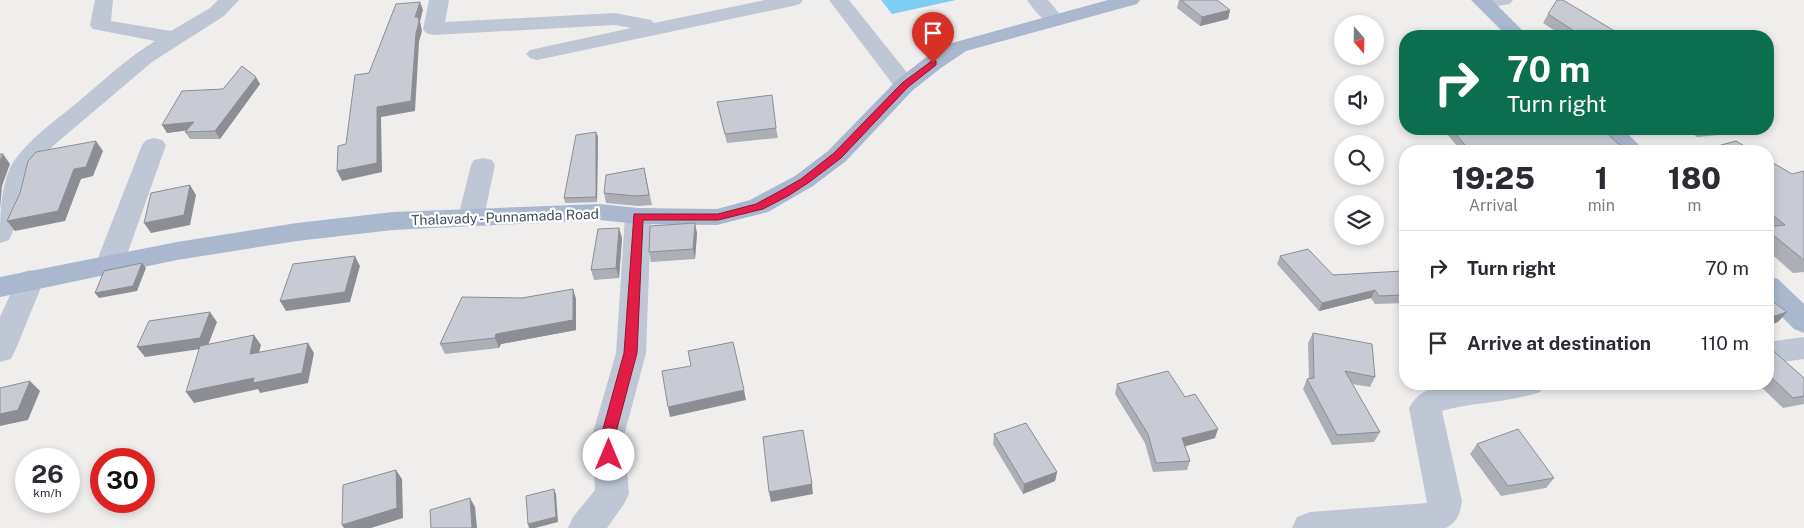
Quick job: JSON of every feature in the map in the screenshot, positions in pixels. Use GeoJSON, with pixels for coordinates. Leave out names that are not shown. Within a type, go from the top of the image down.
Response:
{"type":"FeatureCollection","features":[{"type":"Feature","properties":{"kind":"main road","name":"Thalavady - Punnamada Road"},"geometry":{"type":"LineString","coordinates":[[0,287],[186,249],[393,220],[600,212],[638,216],[718,217],[760,206],[804,181],[837,156],[905,85],[933,63],[960,46],[1130,0]]}},
{"type":"Feature","properties":{"kind":"main road"},"geometry":{"type":"LineString","coordinates":[[1489,1],[1513,30]]}},
{"type":"Feature","properties":{"kind":"main road"},"geometry":{"type":"LineString","coordinates":[[1616,135],[1627,145]]}},
{"type":"Feature","properties":{"kind":"main road"},"geometry":{"type":"LineString","coordinates":[[1774,292],[1804,322]]}},
{"type":"Feature","properties":{"kind":"street"},"geometry":{"type":"LineString","coordinates":[[0,234],[13,202],[22,169],[45,141],[144,57],[217,12],[229,0]]}},
{"type":"Feature","properties":{"kind":"street"},"geometry":{"type":"LineString","coordinates":[[438,0],[433,29],[615,19],[663,28]]}},
{"type":"Feature","properties":{"kind":"street"},"geometry":{"type":"LineString","coordinates":[[537,54],[793,0]]}},
{"type":"Feature","properties":{"kind":"street"},"geometry":{"type":"LineString","coordinates":[[839,0],[905,85]]}},
{"type":"Feature","properties":{"kind":"street"},"geometry":{"type":"LineString","coordinates":[[1037,0],[1055,20]]}},
{"type":"Feature","properties":{"kind":"street"},"geometry":{"type":"LineString","coordinates":[[104,1],[100,25],[174,38]]}},
{"type":"Feature","properties":{"kind":"street"},"geometry":{"type":"LineString","coordinates":[[110,263],[154,145]]}},
{"type":"Feature","properties":{"kind":"street"},"geometry":{"type":"LineString","coordinates":[[471,217],[483,165]]}},
{"type":"Feature","properties":{"kind":"street"},"geometry":{"type":"LineString","coordinates":[[586,528],[612,494],[608,436],[631,353],[638,216]]}},
{"type":"Feature","properties":{"kind":"street"},"geometry":{"type":"LineString","coordinates":[[0,350],[30,280]]}},
{"type":"Feature","properties":{"kind":"street"},"geometry":{"type":"LineString","coordinates":[[1774,352],[1804,348]]}},
{"type":"Feature","properties":{"kind":"street"},"geometry":{"type":"LineString","coordinates":[[1310,528],[1430,519],[1443,512],[1445,501],[1425,408],[1432,401],[1485,390]]}},
{"type":"Feature","properties":{"kind":"water"},"geometry":{"type":"Polygon","coordinates":[[[881,0],[956,0],[892,14],[881,0]]]}},
{"type":"Feature","properties":{"kind":"building"},"geometry":{"type":"Polygon","coordinates":[[[1181,0],[1217,0],[1230,10],[1202,17],[1181,0]]]}},
{"type":"Feature","properties":{"kind":"building"},"geometry":{"type":"Polygon","coordinates":[[[1557,0],[1563,0],[1613,30],[1573,30],[1548,14],[1557,0]]]}},
{"type":"Feature","properties":{"kind":"building"},"geometry":{"type":"Polygon","coordinates":[[[420,2],[415,17],[418,17],[419,22],[416,33],[411,101],[377,107],[377,163],[337,171],[338,146],[346,144],[355,75],[369,73],[396,4],[420,2]]]}},
{"type":"Feature","properties":{"kind":"building"},"geometry":{"type":"Polygon","coordinates":[[[242,66],[256,77],[215,131],[185,132],[194,122],[162,125],[182,91],[223,89],[242,66]]]}},
{"type":"Feature","properties":{"kind":"building"},"geometry":{"type":"Polygon","coordinates":[[[772,95],[776,128],[725,134],[717,102],[772,95]]]}},
{"type":"Feature","properties":{"kind":"building"},"geometry":{"type":"Polygon","coordinates":[[[596,132],[596,197],[564,198],[576,135],[596,132]]]}},
{"type":"Feature","properties":{"kind":"building"},"geometry":{"type":"Polygon","coordinates":[[[1457,135],[1609,135],[1620,145],[1465,145],[1457,135]]]}},
{"type":"Feature","properties":{"kind":"building"},"geometry":{"type":"Polygon","coordinates":[[[96,141],[86,167],[74,169],[58,211],[7,221],[20,193],[28,161],[36,152],[96,141]]]}},
{"type":"Feature","properties":{"kind":"building"},"geometry":{"type":"Polygon","coordinates":[[[1736,141],[1743,145],[1721,145],[1736,141]]]}},
{"type":"Feature","properties":{"kind":"building"},"geometry":{"type":"Polygon","coordinates":[[[1774,164],[1792,174],[1804,171],[1804,260],[1774,236],[1774,226],[1785,225],[1774,216],[1774,164]]]}},
{"type":"Feature","properties":{"kind":"building"},"geometry":{"type":"Polygon","coordinates":[[[644,168],[649,195],[636,196],[604,193],[606,175],[644,168]]]}},
{"type":"Feature","properties":{"kind":"building"},"geometry":{"type":"Polygon","coordinates":[[[190,185],[184,215],[144,223],[151,193],[190,185]]]}},
{"type":"Feature","properties":{"kind":"building"},"geometry":{"type":"Polygon","coordinates":[[[695,223],[693,249],[649,252],[650,226],[695,223]]]}},
{"type":"Feature","properties":{"kind":"building"},"geometry":{"type":"Polygon","coordinates":[[[619,228],[616,268],[591,270],[598,229],[619,228]]]}},
{"type":"Feature","properties":{"kind":"building"},"geometry":{"type":"Polygon","coordinates":[[[1308,249],[1333,275],[1399,271],[1399,295],[1379,296],[1375,290],[1322,303],[1280,256],[1308,249]]]}},
{"type":"Feature","properties":{"kind":"building"},"geometry":{"type":"Polygon","coordinates":[[[355,256],[345,292],[280,301],[293,264],[355,256]]]}},
{"type":"Feature","properties":{"kind":"building"},"geometry":{"type":"Polygon","coordinates":[[[142,263],[133,286],[95,293],[104,271],[142,263]]]}},
{"type":"Feature","properties":{"kind":"building"},"geometry":{"type":"Polygon","coordinates":[[[573,289],[573,320],[496,334],[495,338],[440,344],[462,297],[522,298],[573,289]]]}},
{"type":"Feature","properties":{"kind":"building"},"geometry":{"type":"Polygon","coordinates":[[[1774,302],[1787,312],[1774,316],[1774,302]]]}},
{"type":"Feature","properties":{"kind":"building"},"geometry":{"type":"Polygon","coordinates":[[[210,312],[200,338],[137,347],[149,321],[210,312]]]}},
{"type":"Feature","properties":{"kind":"building"},"geometry":{"type":"Polygon","coordinates":[[[1313,333],[1372,344],[1375,377],[1345,371],[1380,432],[1337,435],[1307,379],[1314,378],[1313,333]]]}},
{"type":"Feature","properties":{"kind":"building"},"geometry":{"type":"Polygon","coordinates":[[[254,335],[250,354],[308,343],[302,373],[253,383],[254,378],[186,392],[200,346],[254,335]]]}},
{"type":"Feature","properties":{"kind":"building"},"geometry":{"type":"Polygon","coordinates":[[[733,342],[744,390],[668,407],[662,371],[691,366],[688,351],[733,342]]]}},
{"type":"Feature","properties":{"kind":"building"},"geometry":{"type":"Polygon","coordinates":[[[1774,351],[1804,378],[1804,396],[1793,398],[1774,380],[1774,351]]]}},
{"type":"Feature","properties":{"kind":"building"},"geometry":{"type":"Polygon","coordinates":[[[1168,371],[1185,397],[1195,394],[1218,429],[1182,438],[1190,461],[1156,463],[1148,434],[1117,384],[1168,371]]]}},
{"type":"Feature","properties":{"kind":"building"},"geometry":{"type":"Polygon","coordinates":[[[30,381],[18,410],[0,414],[0,388],[30,381]]]}},
{"type":"Feature","properties":{"kind":"building"},"geometry":{"type":"Polygon","coordinates":[[[1026,423],[1057,472],[1024,484],[994,434],[1026,423]]]}},
{"type":"Feature","properties":{"kind":"building"},"geometry":{"type":"Polygon","coordinates":[[[1518,429],[1554,478],[1508,486],[1477,444],[1518,429]]]}},
{"type":"Feature","properties":{"kind":"building"},"geometry":{"type":"Polygon","coordinates":[[[803,430],[812,484],[769,492],[763,437],[803,430]]]}},
{"type":"Feature","properties":{"kind":"building"},"geometry":{"type":"Polygon","coordinates":[[[396,470],[397,508],[342,525],[343,485],[396,470]]]}},
{"type":"Feature","properties":{"kind":"building"},"geometry":{"type":"Polygon","coordinates":[[[554,489],[556,517],[528,524],[526,496],[554,489]]]}},
{"type":"Feature","properties":{"kind":"building"},"geometry":{"type":"Polygon","coordinates":[[[470,498],[472,528],[431,528],[430,510],[470,498]]]}},
{"type":"Feature","properties":{"kind":"route"},"geometry":{"type":"LineString","coordinates":[[609,455],[608,436],[631,353],[638,216],[718,217],[760,206],[784,194],[837,156],[888,105],[905,85],[933,63]]}}]}
